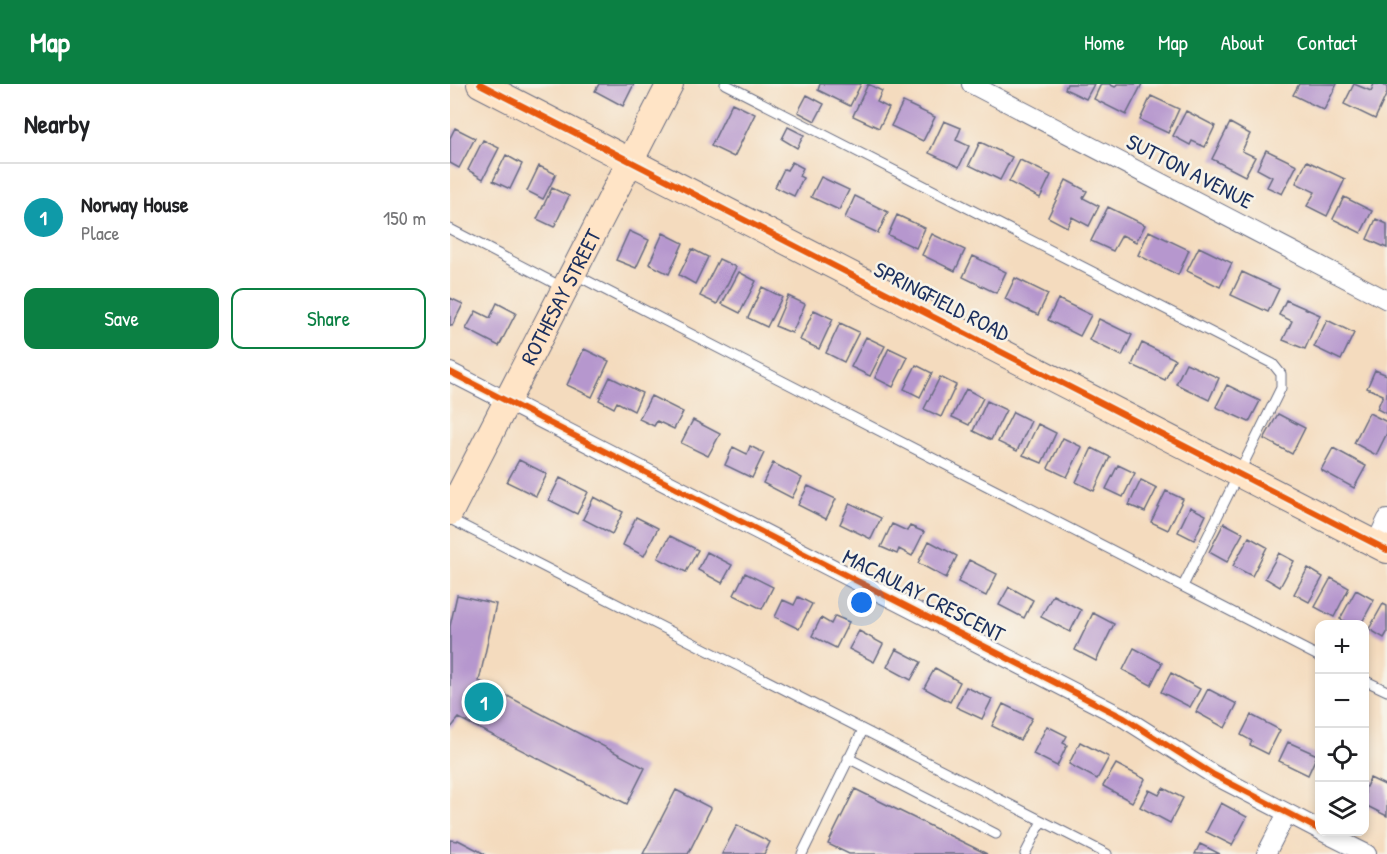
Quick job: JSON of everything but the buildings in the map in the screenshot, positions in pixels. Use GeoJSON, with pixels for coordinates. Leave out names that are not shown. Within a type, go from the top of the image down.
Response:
{"type":"FeatureCollection","features":[{"type":"Feature","properties":{"kind":"street","name":"SPRINGFIELD ROAD"},"geometry":{"type":"LineString","coordinates":[[480,84],[1381,547]]}},
{"type":"Feature","properties":{"kind":"street","name":"ROTHESAY STREET"},"geometry":{"type":"LineString","coordinates":[[450,512],[670,84]]}},
{"type":"Feature","properties":{"kind":"street","name":"SUTTON AVENUE"},"geometry":{"type":"LineString","coordinates":[[971,84],[1387,300]]}},
{"type":"Feature","properties":{"kind":"street","name":"MACAULAY CRESCENT"},"geometry":{"type":"LineString","coordinates":[[450,372],[1124,718],[1214,775],[1315,828]]}},
{"type":"Feature","properties":{"kind":"street"},"geometry":{"type":"LineString","coordinates":[[1381,547],[1387,519]]}},
{"type":"Feature","properties":{"kind":"street"},"geometry":{"type":"LineString","coordinates":[[1266,854],[1287,813]]}},
{"type":"Feature","properties":{"kind":"street","name":"MACAULAY CRESCENT"},"geometry":{"type":"LineString","coordinates":[[1331,836],[1367,854]]}},
{"type":"Feature","properties":{"kind":"lane"},"geometry":{"type":"LineString","coordinates":[[725,84],[1273,364],[1281,374],[1281,388],[1182,586]]}},
{"type":"Feature","properties":{"kind":"lane"},"geometry":{"type":"LineString","coordinates":[[450,229],[568,281],[1315,654]]}},
{"type":"Feature","properties":{"kind":"lane"},"geometry":{"type":"LineString","coordinates":[[450,519],[1107,854]]}},
{"type":"Feature","properties":{"kind":"lane"},"geometry":{"type":"LineString","coordinates":[[1369,682],[1387,691]]}},
{"type":"Feature","properties":{"kind":"lane"},"geometry":{"type":"LineString","coordinates":[[802,854],[862,729]]}},
{"type":"Feature","properties":{"kind":"lane"},"geometry":{"type":"LineString","coordinates":[[848,758],[996,834]]}},
{"type":"Feature","properties":{"kind":"lane"},"geometry":{"type":"LineString","coordinates":[[1025,854],[1042,821]]}},
{"type":"Feature","properties":{"kind":"cycle path"},"geometry":{"type":"LineString","coordinates":[[480,84],[1387,550]]}},
{"type":"Feature","properties":{"kind":"cycle path"},"geometry":{"type":"LineString","coordinates":[[450,372],[1124,718],[1214,775],[1315,827]]}},
{"type":"Feature","properties":{"kind":"place","name":"Norway House"},"geometry":{"type":"Point","coordinates":[484,702]}}]}
